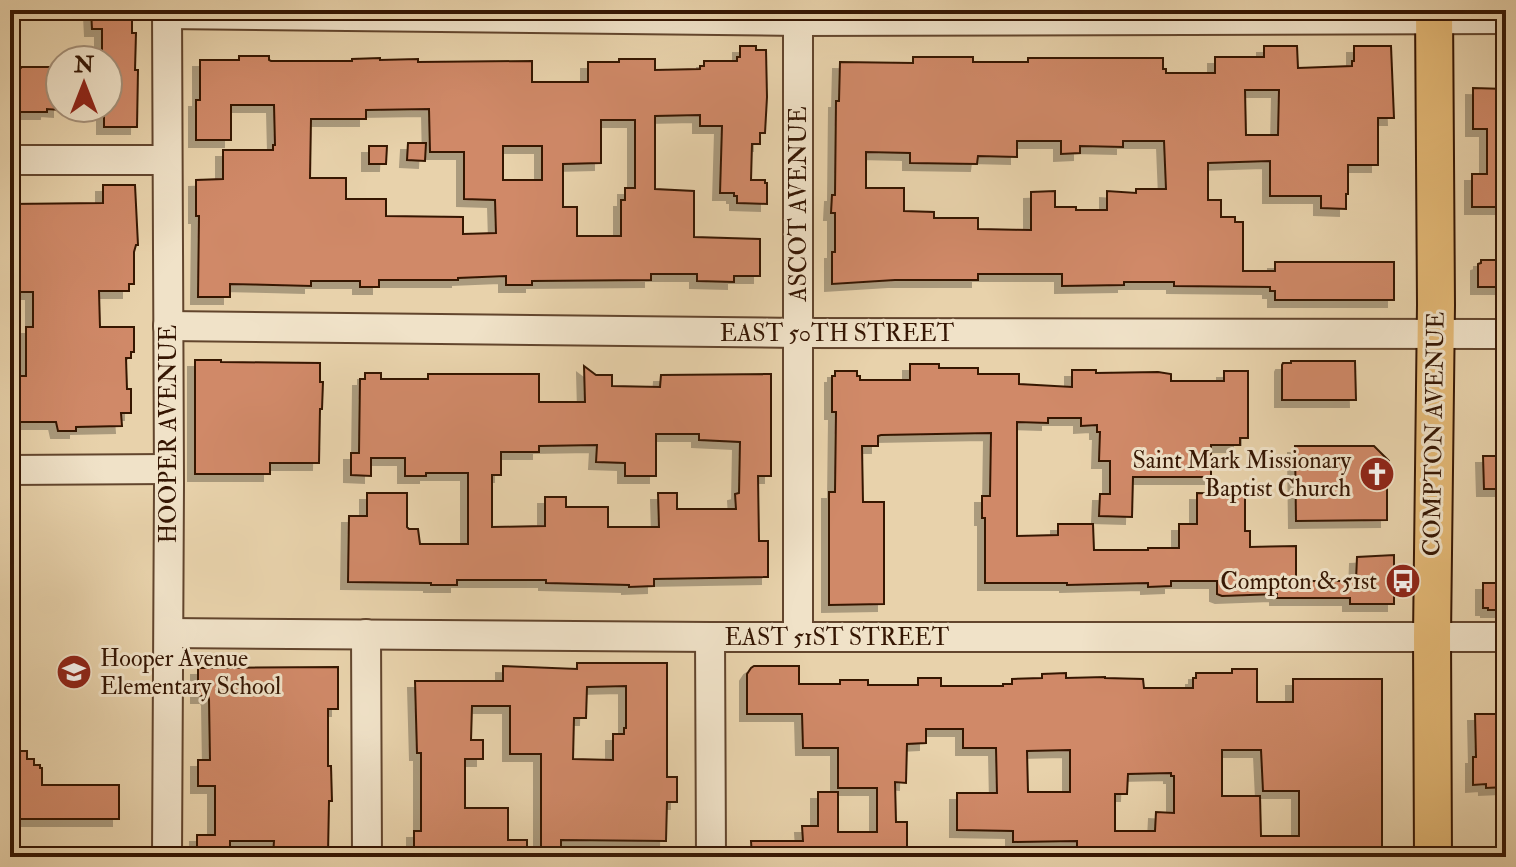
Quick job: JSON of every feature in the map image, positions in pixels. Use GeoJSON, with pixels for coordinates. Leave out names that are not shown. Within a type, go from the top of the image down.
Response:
{"type":"FeatureCollection","features":[{"type":"Feature","properties":{"kind":"main road","name":"COMPTON AVENUE"},"geometry":{"type":"LineString","coordinates":[[1433,857],[1434,15]]}},
{"type":"Feature","properties":{"kind":"street"},"geometry":{"type":"LineString","coordinates":[[167,12],[1434,15],[1506,19]]}},
{"type":"Feature","properties":{"kind":"street","name":"HOOPER AVENUE"},"geometry":{"type":"LineString","coordinates":[[167,12],[167,857]]}},
{"type":"Feature","properties":{"kind":"street","name":"ASCOT AVENUE"},"geometry":{"type":"LineString","coordinates":[[798,15],[798,637]]}},
{"type":"Feature","properties":{"kind":"street"},"geometry":{"type":"LineString","coordinates":[[10,160],[167,160]]}},
{"type":"Feature","properties":{"kind":"street","name":"EAST 50TH STREET"},"geometry":{"type":"LineString","coordinates":[[168,326],[798,333],[1506,334]]}},
{"type":"Feature","properties":{"kind":"street"},"geometry":{"type":"LineString","coordinates":[[10,470],[168,469]]}},
{"type":"Feature","properties":{"kind":"street","name":"EAST 51ST STREET"},"geometry":{"type":"LineString","coordinates":[[169,633],[1506,637]]}},
{"type":"Feature","properties":{"kind":"street"},"geometry":{"type":"LineString","coordinates":[[366,634],[367,857]]}},
{"type":"Feature","properties":{"kind":"street"},"geometry":{"type":"LineString","coordinates":[[710,637],[711,857]]}},
{"type":"Feature","properties":{"kind":"building"},"geometry":{"type":"Polygon","coordinates":[[[91,10],[132,10],[132,33],[136,33],[135,70],[138,70],[137,127],[104,127],[104,124],[124,124],[124,44],[102,44],[102,29],[92,29],[91,10]]]}},
{"type":"Feature","properties":{"kind":"building"},"geometry":{"type":"Polygon","coordinates":[[[740,46],[756,46],[756,50],[766,50],[765,133],[760,133],[760,144],[752,144],[751,180],[765,180],[767,183],[767,204],[737,203],[734,193],[720,193],[722,126],[700,126],[700,115],[655,116],[655,189],[694,191],[694,237],[760,239],[760,276],[734,276],[734,282],[697,281],[697,274],[651,274],[651,280],[532,281],[532,285],[506,285],[506,276],[458,280],[379,280],[379,287],[360,287],[360,281],[311,281],[311,286],[230,284],[230,297],[198,297],[196,180],[223,179],[223,150],[273,150],[275,145],[274,105],[231,105],[231,140],[196,140],[200,60],[269,56],[271,61],[380,58],[418,59],[418,62],[532,61],[532,82],[588,82],[588,62],[655,59],[655,70],[700,69],[704,61],[737,61],[740,46]],[[429,109],[366,110],[366,119],[311,119],[310,178],[346,178],[346,199],[386,199],[386,216],[463,217],[463,234],[496,233],[495,200],[464,199],[464,152],[430,152],[429,109]],[[601,120],[601,163],[563,164],[563,207],[577,207],[577,236],[621,236],[621,200],[625,200],[625,188],[635,188],[635,120],[601,120]],[[503,146],[503,180],[542,180],[542,146],[503,146]]]}},
{"type":"Feature","properties":{"kind":"building"},"geometry":{"type":"Polygon","coordinates":[[[1264,46],[1297,46],[1298,68],[1352,66],[1354,46],[1391,46],[1394,118],[1378,118],[1378,165],[1348,165],[1346,209],[1321,208],[1321,196],[1270,196],[1270,161],[1208,163],[1208,200],[1221,200],[1221,217],[1235,217],[1235,222],[1243,222],[1243,271],[1275,271],[1275,262],[1394,262],[1394,300],[1275,300],[1275,291],[1270,291],[1270,287],[1174,286],[1174,282],[1062,286],[1062,274],[978,274],[978,280],[832,284],[835,213],[831,213],[832,195],[835,195],[836,101],[839,101],[840,62],[913,63],[913,57],[973,57],[973,62],[1028,62],[1028,58],[1163,58],[1166,73],[1215,73],[1215,57],[1264,57],[1264,46]],[[1245,90],[1246,135],[1278,135],[1279,90],[1245,90]],[[1017,141],[1017,157],[978,156],[977,164],[910,163],[910,153],[866,152],[866,188],[904,188],[904,211],[934,212],[934,218],[978,218],[978,229],[1031,230],[1031,192],[1055,191],[1055,207],[1107,210],[1107,191],[1136,193],[1136,189],[1166,189],[1164,141],[1123,141],[1123,147],[1080,146],[1080,153],[1061,154],[1061,141],[1017,141]]]}},
{"type":"Feature","properties":{"kind":"building"},"geometry":{"type":"Polygon","coordinates":[[[44,67],[44,112],[10,112],[10,69],[44,67]]]}},
{"type":"Feature","properties":{"kind":"building"},"geometry":{"type":"Polygon","coordinates":[[[1473,88],[1506,89],[1506,207],[1472,207],[1472,174],[1487,174],[1487,129],[1473,129],[1473,88]]]}},
{"type":"Feature","properties":{"kind":"building"},"geometry":{"type":"Polygon","coordinates":[[[408,143],[426,143],[425,161],[407,160],[408,143]]]}},
{"type":"Feature","properties":{"kind":"building"},"geometry":{"type":"Polygon","coordinates":[[[369,146],[387,146],[386,164],[369,164],[369,146]]]}},
{"type":"Feature","properties":{"kind":"building"},"geometry":{"type":"Polygon","coordinates":[[[103,185],[135,185],[138,245],[134,252],[134,284],[129,284],[129,291],[99,291],[100,327],[134,327],[134,352],[131,352],[131,358],[126,358],[131,413],[121,413],[122,426],[76,427],[76,431],[58,431],[56,422],[10,422],[10,376],[26,376],[26,327],[33,327],[33,292],[10,292],[10,204],[103,203],[103,185]]]}},
{"type":"Feature","properties":{"kind":"building"},"geometry":{"type":"Polygon","coordinates":[[[1481,260],[1506,260],[1506,287],[1478,287],[1478,264],[1481,260]]]}},
{"type":"Feature","properties":{"kind":"building"},"geometry":{"type":"Polygon","coordinates":[[[195,360],[320,363],[320,382],[323,382],[319,463],[270,463],[270,474],[195,474],[195,360]]]}},
{"type":"Feature","properties":{"kind":"building"},"geometry":{"type":"Polygon","coordinates":[[[1291,361],[1355,361],[1356,400],[1282,400],[1282,365],[1291,361]]]}},
{"type":"Feature","properties":{"kind":"building"},"geometry":{"type":"Polygon","coordinates":[[[910,364],[978,368],[978,374],[1019,374],[1019,384],[1072,387],[1072,370],[1096,370],[1096,373],[1158,372],[1171,374],[1171,381],[1224,381],[1224,371],[1248,371],[1248,438],[1240,438],[1240,445],[1211,445],[1211,477],[1133,477],[1132,517],[1099,516],[1100,494],[1110,494],[1110,461],[1099,461],[1100,432],[1097,432],[1097,425],[1081,426],[1081,418],[1048,418],[1048,423],[1017,422],[1017,536],[1058,535],[1058,524],[1093,524],[1094,550],[1179,548],[1179,524],[1197,524],[1197,493],[1245,494],[1245,531],[1250,531],[1250,547],[1296,546],[1296,581],[1356,581],[1357,557],[1394,555],[1394,604],[1350,604],[1350,598],[1277,598],[1277,594],[1222,596],[1217,594],[1217,581],[1171,581],[1171,586],[1148,587],[1148,583],[985,583],[982,496],[990,496],[991,433],[881,435],[878,436],[878,446],[862,446],[863,502],[884,502],[884,604],[829,605],[829,492],[835,492],[836,412],[832,412],[832,376],[835,376],[835,371],[857,371],[860,380],[910,380],[910,364]]]}},
{"type":"Feature","properties":{"kind":"building"},"geometry":{"type":"Polygon","coordinates":[[[584,366],[596,375],[612,375],[612,386],[660,387],[661,375],[771,374],[771,476],[758,476],[759,541],[768,541],[768,577],[654,579],[654,586],[629,587],[546,583],[546,580],[457,580],[457,585],[348,582],[349,516],[367,516],[367,493],[407,493],[407,527],[418,529],[420,544],[468,544],[468,473],[405,476],[405,458],[371,458],[371,476],[351,475],[351,453],[359,453],[360,379],[365,379],[365,373],[381,373],[381,379],[428,379],[428,374],[539,374],[539,402],[585,402],[584,366]],[[656,434],[656,476],[625,476],[625,463],[596,462],[597,445],[539,446],[539,452],[501,452],[501,475],[492,475],[492,527],[545,526],[545,497],[566,497],[566,507],[608,507],[608,527],[659,527],[658,493],[677,493],[677,509],[736,509],[740,442],[699,440],[699,434],[656,434]]]}},
{"type":"Feature","properties":{"kind":"building"},"geometry":{"type":"Polygon","coordinates":[[[1295,446],[1374,446],[1389,461],[1387,520],[1296,521],[1295,446]]]}},
{"type":"Feature","properties":{"kind":"building"},"geometry":{"type":"Polygon","coordinates":[[[1483,456],[1506,456],[1506,489],[1484,489],[1483,456]]]}},
{"type":"Feature","properties":{"kind":"building"},"geometry":{"type":"Polygon","coordinates":[[[1483,583],[1506,583],[1506,610],[1483,608],[1483,583]]]}},
{"type":"Feature","properties":{"kind":"building"},"geometry":{"type":"Polygon","coordinates":[[[577,663],[667,663],[667,777],[677,777],[677,802],[667,802],[666,841],[561,840],[561,852],[541,852],[541,754],[510,754],[510,706],[472,706],[471,740],[483,740],[483,759],[465,759],[465,808],[508,808],[508,840],[527,840],[527,857],[414,857],[414,831],[421,831],[421,753],[417,753],[415,681],[503,681],[503,666],[577,669],[577,663]],[[626,686],[587,687],[586,718],[574,718],[573,759],[613,760],[613,734],[624,734],[626,686]]]}},
{"type":"Feature","properties":{"kind":"building"},"geometry":{"type":"Polygon","coordinates":[[[799,666],[799,684],[868,680],[868,685],[918,685],[918,678],[941,678],[941,686],[1003,686],[1012,684],[1012,679],[1066,673],[1066,678],[1143,679],[1144,688],[1193,688],[1196,673],[1257,669],[1257,702],[1293,702],[1293,679],[1382,679],[1382,857],[1077,857],[1077,841],[1013,842],[1013,831],[957,830],[957,793],[997,793],[996,748],[963,748],[963,729],[926,729],[926,743],[907,744],[906,783],[895,782],[896,822],[907,822],[907,857],[752,857],[751,841],[803,841],[802,826],[818,826],[818,792],[838,792],[838,832],[877,832],[877,788],[838,788],[838,748],[803,748],[802,714],[747,714],[747,674],[751,668],[799,666]],[[1070,750],[1027,751],[1028,792],[1070,792],[1070,750]],[[1222,750],[1222,796],[1260,796],[1261,836],[1299,836],[1299,791],[1263,791],[1261,750],[1222,750]],[[1171,773],[1128,774],[1127,794],[1115,794],[1115,831],[1155,831],[1156,812],[1174,813],[1174,776],[1171,773]]]}},
{"type":"Feature","properties":{"kind":"building"},"geometry":{"type":"Polygon","coordinates":[[[338,667],[338,709],[328,709],[328,766],[331,766],[332,801],[329,801],[328,854],[280,857],[273,855],[274,841],[230,841],[230,857],[197,857],[197,835],[215,835],[215,786],[198,786],[198,760],[210,760],[209,699],[208,696],[198,696],[198,668],[338,667]]]}},
{"type":"Feature","properties":{"kind":"building"},"geometry":{"type":"Polygon","coordinates":[[[1475,714],[1506,714],[1506,787],[1473,785],[1475,714]]]}},
{"type":"Feature","properties":{"kind":"building"},"geometry":{"type":"Polygon","coordinates":[[[10,751],[27,751],[27,759],[34,759],[34,765],[42,768],[42,785],[119,785],[119,819],[10,819],[10,751]]]}},
{"type":"Feature","properties":{"kind":"place","name":"Saint Mark Missionary Baptist Church"},"geometry":{"type":"Point","coordinates":[1377,474]}},
{"type":"Feature","properties":{"kind":"place","name":"Compton & 51st"},"geometry":{"type":"Point","coordinates":[1403,581]}},
{"type":"Feature","properties":{"kind":"place","name":"Hooper Avenue Elementary School"},"geometry":{"type":"Point","coordinates":[74,672]}}]}
